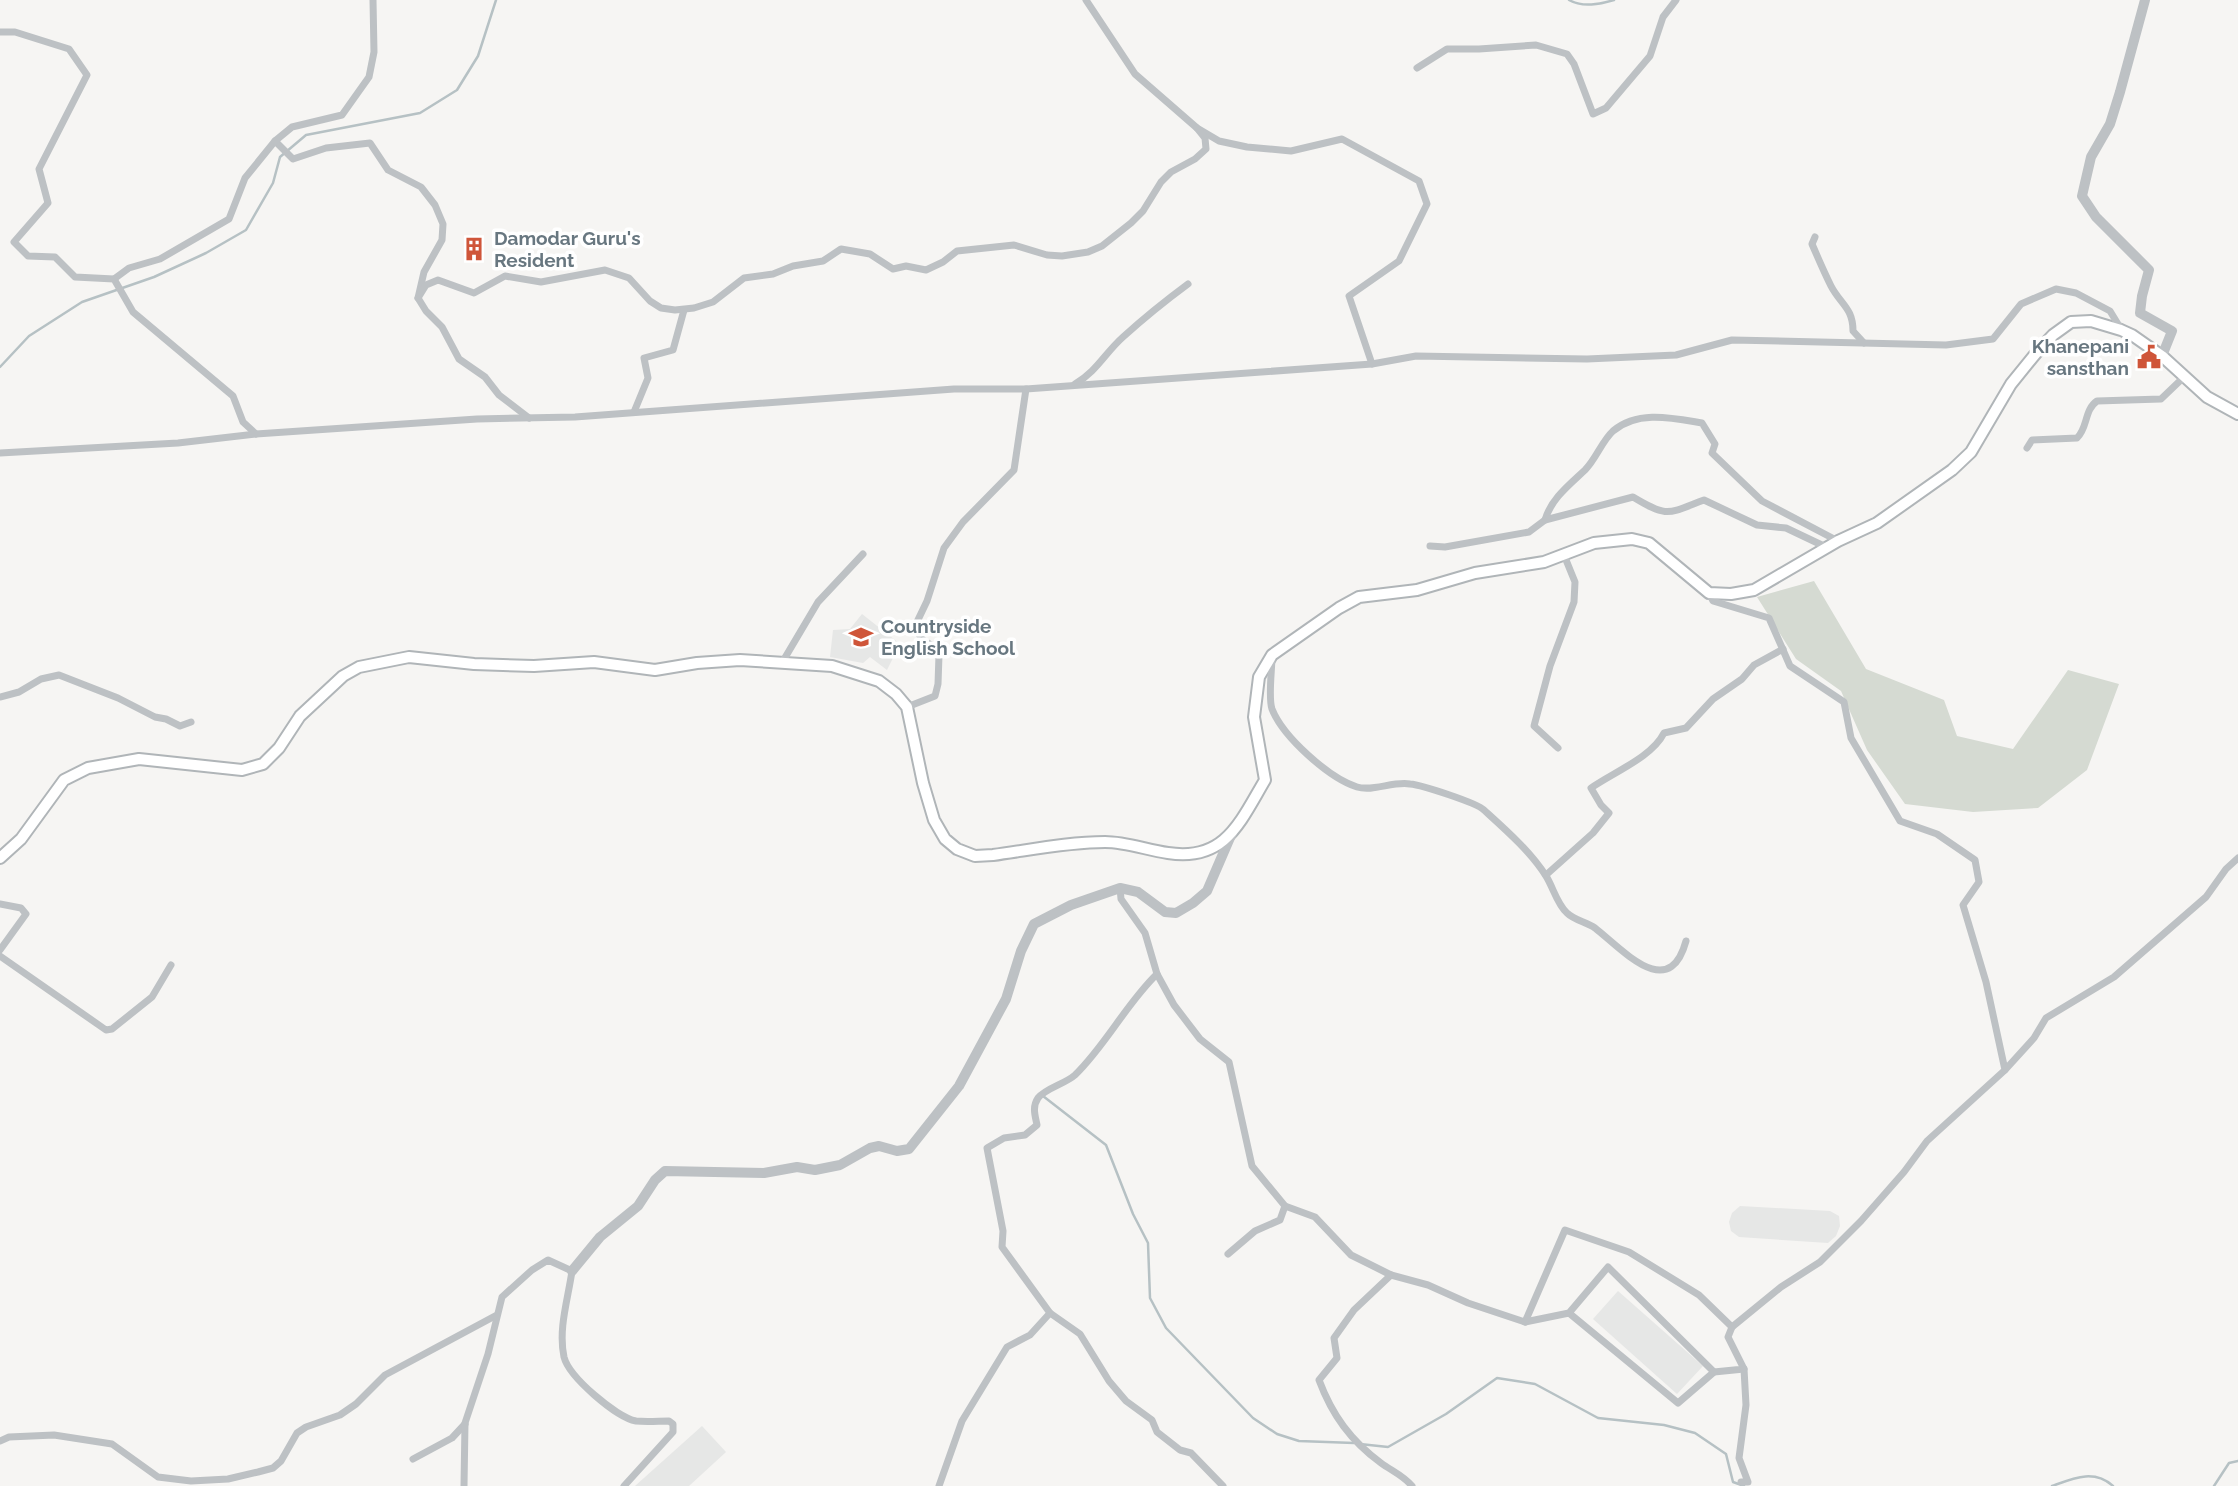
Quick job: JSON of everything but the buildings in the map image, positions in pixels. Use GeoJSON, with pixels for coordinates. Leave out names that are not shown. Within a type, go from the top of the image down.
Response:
{"type":"FeatureCollection","features":[{"type":"Feature","properties":{"kind":"main road"},"geometry":{"type":"LineString","coordinates":[[0,858],[22,839],[64,779],[88,768],[139,759],[242,771],[263,764],[279,748],[300,716],[343,676],[359,667],[409,657],[510,665],[594,662],[655,670],[740,660],[832,666],[879,681],[907,706],[933,820],[957,849],[975,856],[1106,842],[1167,853],[1202,854],[1213,849],[1233,830],[1265,780],[1254,718],[1259,677],[1272,655],[1359,597],[1417,590],[1475,573],[1544,562],[1594,543],[1632,539],[1649,543],[1709,593],[1731,594],[1754,590],[1826,547],[1877,523],[1962,462],[1971,452],[2011,384],[2053,335],[2071,322],[2091,321],[2121,330],[2162,356],[2207,397],[2238,414]]}},
{"type":"Feature","properties":{"kind":"street"},"geometry":{"type":"LineString","coordinates":[[0,32],[15,32],[69,49],[87,75],[39,169],[48,203],[14,242],[28,256],[55,257],[75,277],[114,279],[129,268],[160,259],[229,219],[245,178],[275,141],[292,127],[342,115],[369,77],[374,52],[373,0]]}},
{"type":"Feature","properties":{"kind":"street"},"geometry":{"type":"LineString","coordinates":[[418,298],[426,285],[438,280],[474,293],[505,276],[541,282],[605,270],[629,278],[650,301],[661,308],[684,310],[713,302],[744,278],[773,274],[793,266],[824,261],[841,249],[870,254],[893,269],[906,266],[926,270],[957,251],[1014,245],[1047,255],[1076,255],[1102,246],[1143,211],[1161,182],[1171,172],[1195,159],[1206,149],[1205,138],[1197,128],[1135,74],[1086,0]]}},
{"type":"Feature","properties":{"kind":"street"},"geometry":{"type":"LineString","coordinates":[[1417,68],[1447,49],[1536,45],[1567,54],[1574,64],[1593,114],[1606,108],[1650,56],[1663,17],[1676,0]]}},
{"type":"Feature","properties":{"kind":"street"},"geometry":{"type":"LineString","coordinates":[[2146,0],[2110,124],[2091,158],[2082,197],[2096,217],[2149,270],[2141,296],[2140,313],[2172,331],[2162,356]]}},
{"type":"Feature","properties":{"kind":"street"},"geometry":{"type":"LineString","coordinates":[[1197,128],[1219,141],[1247,147],[1291,150],[1342,138],[1419,181],[1427,204],[1399,261],[1349,296],[1372,364]]}},
{"type":"Feature","properties":{"kind":"street"},"geometry":{"type":"LineString","coordinates":[[275,141],[293,159],[326,148],[370,143],[388,170],[421,187],[435,205],[443,224],[442,240],[424,272],[418,298],[426,311],[442,327],[459,359],[485,377],[499,395],[528,418]]}},
{"type":"Feature","properties":{"kind":"street"},"geometry":{"type":"LineString","coordinates":[[1815,237],[1812,244],[1832,288],[1854,317],[1853,331],[1864,343]]}},
{"type":"Feature","properties":{"kind":"street"},"geometry":{"type":"LineString","coordinates":[[114,279],[132,312],[233,396],[243,422],[256,434]]}},
{"type":"Feature","properties":{"kind":"street"},"geometry":{"type":"LineString","coordinates":[[1071,386],[1100,365],[1114,346],[1141,319],[1188,284]]}},
{"type":"Feature","properties":{"kind":"street"},"geometry":{"type":"LineString","coordinates":[[0,453],[178,443],[256,434],[477,419],[575,417],[740,407],[954,389],[1071,386],[1372,364],[1416,356],[1587,359],[1676,355],[1732,340],[1946,345],[1993,340],[2021,304],[2056,289],[2076,293],[2110,311],[2121,330]]}},
{"type":"Feature","properties":{"kind":"street"},"geometry":{"type":"LineString","coordinates":[[634,412],[648,378],[645,358],[673,350],[684,310]]}},
{"type":"Feature","properties":{"kind":"street"},"geometry":{"type":"LineString","coordinates":[[2027,448],[2032,440],[2077,438],[2082,433],[2091,406],[2097,401],[2161,399],[2184,377]]}},
{"type":"Feature","properties":{"kind":"street"},"geometry":{"type":"LineString","coordinates":[[907,706],[935,696],[939,655],[917,632],[916,624],[927,601],[944,548],[963,522],[1014,470],[1026,389]]}},
{"type":"Feature","properties":{"kind":"street"},"geometry":{"type":"LineString","coordinates":[[1545,520],[1549,506],[1592,462],[1613,431],[1639,418],[1668,417],[1702,423],[1715,444],[1712,453],[1762,501],[1838,541]]}},
{"type":"Feature","properties":{"kind":"street"},"geometry":{"type":"LineString","coordinates":[[1430,546],[1446,547],[1529,532],[1545,520],[1633,496],[1657,511],[1669,513],[1704,500],[1757,525],[1786,528],[1826,547]]}},
{"type":"Feature","properties":{"kind":"street"},"geometry":{"type":"LineString","coordinates":[[783,661],[818,602],[863,554]]}},
{"type":"Feature","properties":{"kind":"street"},"geometry":{"type":"LineString","coordinates":[[1558,748],[1534,726],[1550,666],[1574,602],[1575,582],[1564,555]]}},
{"type":"Feature","properties":{"kind":"street"},"geometry":{"type":"LineString","coordinates":[[1709,593],[1713,601],[1769,618],[1790,666],[1844,702],[1851,738],[1900,821],[1937,834],[1975,860],[1979,882],[1963,905],[1986,982],[2006,1070]]}},
{"type":"Feature","properties":{"kind":"street"},"geometry":{"type":"LineString","coordinates":[[1546,875],[1593,833],[1609,813],[1591,788],[1616,770],[1650,752],[1659,744],[1664,733],[1686,728],[1713,699],[1742,679],[1754,665],[1783,649]]}},
{"type":"Feature","properties":{"kind":"street"},"geometry":{"type":"LineString","coordinates":[[1272,655],[1272,708],[1293,741],[1324,769],[1359,788],[1409,783],[1480,806],[1520,843],[1546,875],[1567,913],[1591,925],[1631,958],[1649,969],[1671,969],[1681,957],[1686,941]]}},
{"type":"Feature","properties":{"kind":"street"},"geometry":{"type":"LineString","coordinates":[[0,697],[19,692],[41,679],[59,675],[180,726],[191,722]]}},
{"type":"Feature","properties":{"kind":"street"},"geometry":{"type":"LineString","coordinates":[[624,1486],[673,1433],[673,1424],[669,1421],[636,1421],[622,1416],[592,1393],[564,1359],[563,1330],[572,1271],[600,1237],[638,1206],[655,1180],[665,1171],[764,1173],[797,1167],[815,1170],[840,1165],[870,1148],[880,1146],[897,1151],[909,1149],[959,1086],[1006,999],[1021,951],[1034,924],[1071,905],[1120,888],[1138,892],[1165,912],[1176,913],[1194,903],[1207,891],[1233,830]]}},
{"type":"Feature","properties":{"kind":"street"},"geometry":{"type":"LineString","coordinates":[[1741,1482],[1748,1482],[1739,1458],[1746,1405],[1744,1369],[1728,1337],[1732,1327],[1781,1287],[1820,1262],[1878,1202],[1927,1141],[2006,1070],[2034,1038],[2046,1018],[2114,977],[2206,897],[2226,869],[2238,858]]}},
{"type":"Feature","properties":{"kind":"street"},"geometry":{"type":"LineString","coordinates":[[1120,888],[1121,899],[1145,933],[1157,974],[1174,1006],[1200,1039],[1229,1062],[1252,1166],[1285,1206],[1315,1217],[1351,1255],[1391,1275],[1429,1285],[1468,1303],[1525,1322],[1569,1313],[1608,1267],[1714,1372]]}},
{"type":"Feature","properties":{"kind":"street"},"geometry":{"type":"LineString","coordinates":[[0,904],[21,908],[26,914],[0,950]]}},
{"type":"Feature","properties":{"kind":"street"},"geometry":{"type":"LineString","coordinates":[[0,956],[106,1030],[112,1029],[152,997],[171,965]]}},
{"type":"Feature","properties":{"kind":"street"},"geometry":{"type":"LineString","coordinates":[[1157,974],[1144,986],[1099,1048],[1073,1077],[1039,1097],[1034,1110],[1037,1125],[1025,1135],[1004,1138],[987,1148],[1003,1231],[1002,1247],[1015,1268],[1041,1298],[1050,1313],[1080,1334],[1109,1381],[1126,1401],[1152,1420],[1157,1432],[1180,1450],[1191,1452],[1223,1486]]}},
{"type":"Feature","properties":{"kind":"street"},"geometry":{"type":"LineString","coordinates":[[1228,1254],[1255,1231],[1280,1220],[1285,1206]]}},
{"type":"Feature","properties":{"kind":"street"},"geometry":{"type":"LineString","coordinates":[[1525,1322],[1565,1230],[1629,1252],[1699,1296],[1732,1327]]}},
{"type":"Feature","properties":{"kind":"street"},"geometry":{"type":"LineString","coordinates":[[464,1486],[465,1423],[488,1354],[495,1316],[502,1297],[531,1270],[548,1260],[572,1271]]}},
{"type":"Feature","properties":{"kind":"street"},"geometry":{"type":"LineString","coordinates":[[1391,1275],[1354,1310],[1334,1338],[1337,1358],[1319,1380],[1329,1408],[1349,1434],[1412,1486]]}},
{"type":"Feature","properties":{"kind":"street"},"geometry":{"type":"LineString","coordinates":[[939,1486],[962,1421],[1007,1347],[1030,1335],[1050,1313]]}},
{"type":"Feature","properties":{"kind":"street"},"geometry":{"type":"LineString","coordinates":[[1569,1313],[1678,1403],[1714,1372],[1744,1369]]}},
{"type":"Feature","properties":{"kind":"street"},"geometry":{"type":"LineString","coordinates":[[0,1441],[9,1437],[54,1435],[112,1444],[158,1478],[191,1481],[228,1479],[258,1472],[273,1468],[281,1461],[297,1433],[340,1415],[356,1404],[385,1375],[495,1316]]}},
{"type":"Feature","properties":{"kind":"street"},"geometry":{"type":"LineString","coordinates":[[413,1459],[452,1438],[465,1423]]}},
{"type":"Feature","properties":{"kind":"shaded area"},"geometry":{"type":"Polygon","coordinates":[[[1814,581],[1866,669],[1944,700],[1957,736],[2013,749],[2068,670],[2119,684],[2087,770],[2038,808],[1973,812],[1905,804],[1867,750],[1841,691],[1796,659],[1757,597],[1814,581]]]}},
{"type":"Feature","properties":{"kind":"shaded area","name":"Countryside English School"},"geometry":{"type":"Polygon","coordinates":[[[862,614],[900,644],[887,670],[870,657],[863,663],[830,657],[833,630],[850,629],[862,614]]]}},
{"type":"Feature","properties":{"kind":"shaded area"},"geometry":{"type":"Polygon","coordinates":[[[1740,1206],[1830,1211],[1839,1216],[1840,1226],[1836,1236],[1828,1243],[1739,1237],[1731,1231],[1729,1222],[1732,1213],[1740,1206]]]}},
{"type":"Feature","properties":{"kind":"shaded area"},"geometry":{"type":"Polygon","coordinates":[[[1618,1291],[1703,1366],[1677,1394],[1593,1319],[1618,1291]]]}},
{"type":"Feature","properties":{"kind":"shaded area"},"geometry":{"type":"Polygon","coordinates":[[[702,1426],[726,1452],[689,1486],[635,1486],[702,1426]]]}},
{"type":"Feature","properties":{"kind":"waterway"},"geometry":{"type":"LineString","coordinates":[[0,367],[29,336],[82,302],[154,277],[206,253],[246,230],[273,183],[280,157],[306,135],[420,113],[457,90],[478,56],[496,0]]}},
{"type":"Feature","properties":{"kind":"waterway"},"geometry":{"type":"LineString","coordinates":[[1569,0],[1586,5],[1614,0]]}},
{"type":"Feature","properties":{"kind":"waterway"},"geometry":{"type":"LineString","coordinates":[[1043,1096],[1106,1145],[1133,1214],[1148,1243],[1150,1298],[1166,1328],[1253,1418],[1277,1434],[1299,1441],[1354,1443]]}},
{"type":"Feature","properties":{"kind":"waterway"},"geometry":{"type":"LineString","coordinates":[[1360,1444],[1388,1447],[1446,1414],[1497,1378],[1535,1384],[1598,1418],[1664,1425],[1695,1433],[1726,1454],[1733,1482],[1744,1486]]}},
{"type":"Feature","properties":{"kind":"waterway"},"geometry":{"type":"LineString","coordinates":[[2214,1486],[2229,1463],[2238,1461]]}},
{"type":"Feature","properties":{"kind":"waterway"},"geometry":{"type":"LineString","coordinates":[[2052,1486],[2091,1476],[2113,1486]]}},
{"type":"Feature","properties":{"kind":"place","name":"Damodar Guru's Resident"},"geometry":{"type":"Point","coordinates":[474,249]}},
{"type":"Feature","properties":{"kind":"place","name":"Khanepani sansthan"},"geometry":{"type":"Point","coordinates":[2149,357]}},
{"type":"Feature","properties":{"kind":"place","name":"Countryside English School"},"geometry":{"type":"Point","coordinates":[861,637]}}]}
